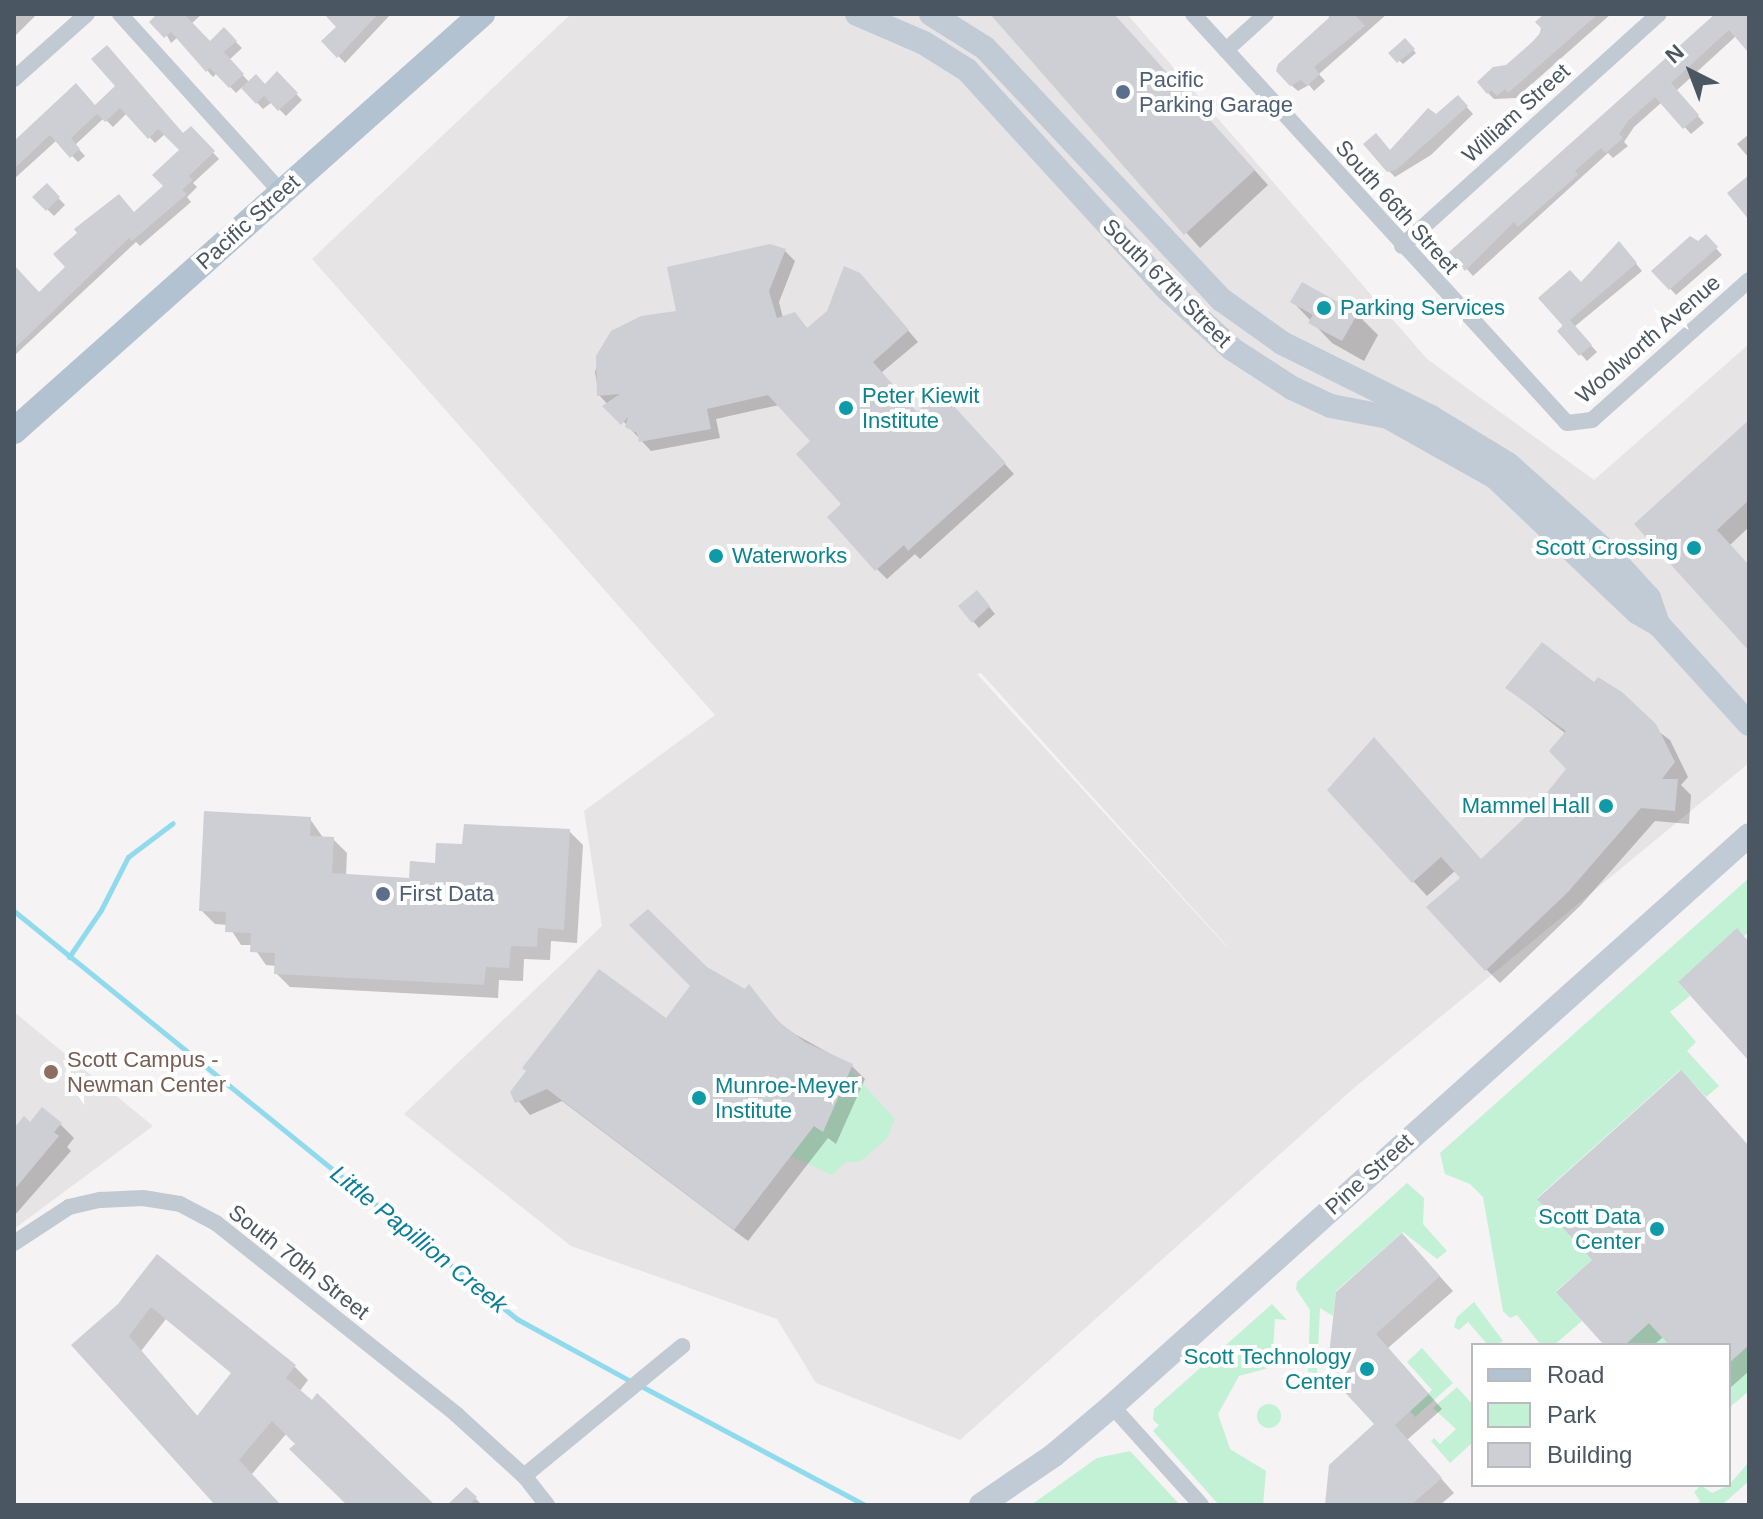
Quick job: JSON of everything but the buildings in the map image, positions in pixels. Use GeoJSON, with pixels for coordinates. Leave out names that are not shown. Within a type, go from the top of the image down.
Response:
{"type":"FeatureCollection","features":[{"type":"Feature","properties":{"kind":"main road","name":"Pacific Street"},"geometry":{"type":"LineString","coordinates":[[14,431],[482,14]]}},
{"type":"Feature","properties":{"kind":"main road","name":"South 67th Street"},"geometry":{"type":"LineString","coordinates":[[857,14],[893,29],[967,70],[1167,289],[1232,349],[1318,400],[1388,417],[1465,457],[1515,494],[1637,612],[1658,624],[1749,724]]}},
{"type":"Feature","properties":{"kind":"main road","name":"South 67th Street"},"geometry":{"type":"LineString","coordinates":[[931,14],[965,32],[1014,77],[1222,300],[1282,343],[1431,417],[1508,464],[1608,553],[1649,598],[1658,624]]}},
{"type":"Feature","properties":{"kind":"main road"},"geometry":{"type":"LineString","coordinates":[[893,29],[917,27],[1014,77]]}},
{"type":"Feature","properties":{"kind":"main road","name":"Pine Street"},"geometry":{"type":"LineString","coordinates":[[990,1499],[1112,1406],[1749,835]]}},
{"type":"Feature","properties":{"kind":"street"},"geometry":{"type":"LineString","coordinates":[[14,79],[87,14]]}},
{"type":"Feature","properties":{"kind":"street"},"geometry":{"type":"LineString","coordinates":[[120,14],[281,192]]}},
{"type":"Feature","properties":{"kind":"street","name":"South 66th Street"},"geometry":{"type":"LineString","coordinates":[[1193,14],[1557,417],[1572,424]]}},
{"type":"Feature","properties":{"kind":"street"},"geometry":{"type":"LineString","coordinates":[[1226,50],[1266,14]]}},
{"type":"Feature","properties":{"kind":"street","name":"William Street"},"geometry":{"type":"LineString","coordinates":[[1402,246],[1659,14]]}},
{"type":"Feature","properties":{"kind":"street","name":"Woolworth Avenue"},"geometry":{"type":"LineString","coordinates":[[1572,424],[1592,420],[1749,280]]}},
{"type":"Feature","properties":{"kind":"street","name":"South 70th Street"},"geometry":{"type":"LineString","coordinates":[[14,1243],[42,1221],[79,1205],[143,1198],[180,1204],[228,1233],[457,1415],[524,1476],[547,1505]]}},
{"type":"Feature","properties":{"kind":"street"},"geometry":{"type":"LineString","coordinates":[[524,1476],[682,1346]]}},
{"type":"Feature","properties":{"kind":"street"},"geometry":{"type":"LineString","coordinates":[[1112,1406],[1201,1505]]}},
{"type":"Feature","properties":{"kind":"shaded area"},"geometry":{"type":"Polygon","coordinates":[[[571,14],[1127,14],[1427,359],[1594,480],[1749,344],[1749,763],[1354,1088],[960,1440],[816,1383],[777,1319],[571,1246],[404,1114],[602,926],[584,811],[715,715],[312,259],[571,14]],[[981,673],[977,674],[1226,946],[981,673]]]}},
{"type":"Feature","properties":{"kind":"shaded area","name":"Scott Campus - Newman Center"},"geometry":{"type":"Polygon","coordinates":[[[14,1012],[153,1126],[14,1229],[14,1012]]]}},
{"type":"Feature","properties":{"kind":"green space"},"geometry":{"type":"Polygon","coordinates":[[[1749,878],[1749,932],[1744,936],[1737,929],[1678,982],[1690,996],[1670,1012],[1696,1042],[1687,1051],[1719,1086],[1706,1097],[1680,1070],[1537,1198],[1592,1260],[1556,1291],[1582,1321],[1556,1343],[1539,1343],[1517,1315],[1510,1318],[1503,1311],[1483,1197],[1470,1184],[1445,1174],[1440,1153],[1749,878]]]}},
{"type":"Feature","properties":{"kind":"green space"},"geometry":{"type":"Polygon","coordinates":[[[850,1070],[895,1119],[887,1139],[859,1162],[846,1162],[832,1175],[791,1156],[814,1126],[823,1132],[850,1070]]]}},
{"type":"Feature","properties":{"kind":"green space"},"geometry":{"type":"Polygon","coordinates":[[[1407,1183],[1424,1198],[1423,1224],[1447,1251],[1437,1259],[1403,1232],[1336,1291],[1333,1316],[1320,1308],[1317,1373],[1308,1372],[1310,1310],[1296,1289],[1297,1282],[1407,1183]]]}},
{"type":"Feature","properties":{"kind":"green space"},"geometry":{"type":"Polygon","coordinates":[[[1474,1302],[1503,1341],[1486,1343],[1468,1322],[1459,1330],[1454,1327],[1457,1317],[1474,1302]]]}},
{"type":"Feature","properties":{"kind":"green space"},"geometry":{"type":"Polygon","coordinates":[[[1272,1304],[1287,1320],[1275,1319],[1272,1367],[1239,1376],[1218,1414],[1230,1449],[1266,1471],[1263,1505],[1219,1505],[1153,1431],[1159,1425],[1153,1420],[1154,1409],[1272,1304]]]}},
{"type":"Feature","properties":{"kind":"green space"},"geometry":{"type":"Polygon","coordinates":[[[1649,1323],[1667,1343],[1627,1343],[1649,1323]]]}},
{"type":"Feature","properties":{"kind":"green space"},"geometry":{"type":"Polygon","coordinates":[[[1749,1345],[1749,1391],[1731,1406],[1731,1361],[1749,1345]]]}},
{"type":"Feature","properties":{"kind":"green space"},"geometry":{"type":"Polygon","coordinates":[[[1422,1348],[1453,1383],[1415,1417],[1410,1411],[1432,1390],[1407,1362],[1422,1348]]]}},
{"type":"Feature","properties":{"kind":"green space"},"geometry":{"type":"Polygon","coordinates":[[[1457,1387],[1471,1403],[1471,1444],[1450,1463],[1431,1441],[1434,1438],[1440,1444],[1456,1429],[1433,1408],[1457,1387]]]}},
{"type":"Feature","properties":{"kind":"green space"},"geometry":{"type":"Polygon","coordinates":[[[1269,1404],[1280,1411],[1281,1416],[1274,1427],[1269,1428],[1258,1421],[1257,1416],[1264,1405],[1269,1404]]]}},
{"type":"Feature","properties":{"kind":"green space"},"geometry":{"type":"Polygon","coordinates":[[[1130,1451],[1180,1505],[1031,1505],[1097,1458],[1130,1451]]]}},
{"type":"Feature","properties":{"kind":"green space"},"geometry":{"type":"Polygon","coordinates":[[[1749,1462],[1749,1481],[1722,1505],[1696,1505],[1700,1501],[1694,1492],[1699,1487],[1712,1493],[1731,1487],[1731,1483],[1749,1462]]]}},
{"type":"Feature","properties":{"kind":"waterway"},"geometry":{"type":"LineString","coordinates":[[69,957],[101,910],[128,857],[173,823]]}},
{"type":"Feature","properties":{"kind":"waterway","name":"Little Papillion Creek"},"geometry":{"type":"LineString","coordinates":[[14,911],[517,1319],[632,1382]]}},
{"type":"Feature","properties":{"kind":"waterway","name":"Little Papillion Creek"},"geometry":{"type":"LineString","coordinates":[[641,1386],[865,1505]]}},
{"type":"Feature","properties":{"kind":"place","name":"Pacific Parking Garage"},"geometry":{"type":"Point","coordinates":[1123,92]}},
{"type":"Feature","properties":{"kind":"place","name":"Parking Services"},"geometry":{"type":"Point","coordinates":[1324,308]}},
{"type":"Feature","properties":{"kind":"place","name":"Peter Kiewit Institute"},"geometry":{"type":"Point","coordinates":[846,408]}},
{"type":"Feature","properties":{"kind":"place","name":"Scott Crossing"},"geometry":{"type":"Point","coordinates":[1694,548]}},
{"type":"Feature","properties":{"kind":"place","name":"Waterworks"},"geometry":{"type":"Point","coordinates":[716,556]}},
{"type":"Feature","properties":{"kind":"place","name":"Mammel Hall"},"geometry":{"type":"Point","coordinates":[1606,806]}},
{"type":"Feature","properties":{"kind":"place","name":"First Data"},"geometry":{"type":"Point","coordinates":[383,894]}},
{"type":"Feature","properties":{"kind":"place","name":"Scott Campus - Newman Center"},"geometry":{"type":"Point","coordinates":[51,1072]}},
{"type":"Feature","properties":{"kind":"place","name":"Munroe-Meyer Institute"},"geometry":{"type":"Point","coordinates":[699,1098]}},
{"type":"Feature","properties":{"kind":"place","name":"Scott Data Center"},"geometry":{"type":"Point","coordinates":[1657,1229]}},
{"type":"Feature","properties":{"kind":"place","name":"Scott Technology Center"},"geometry":{"type":"Point","coordinates":[1367,1369]}}]}
